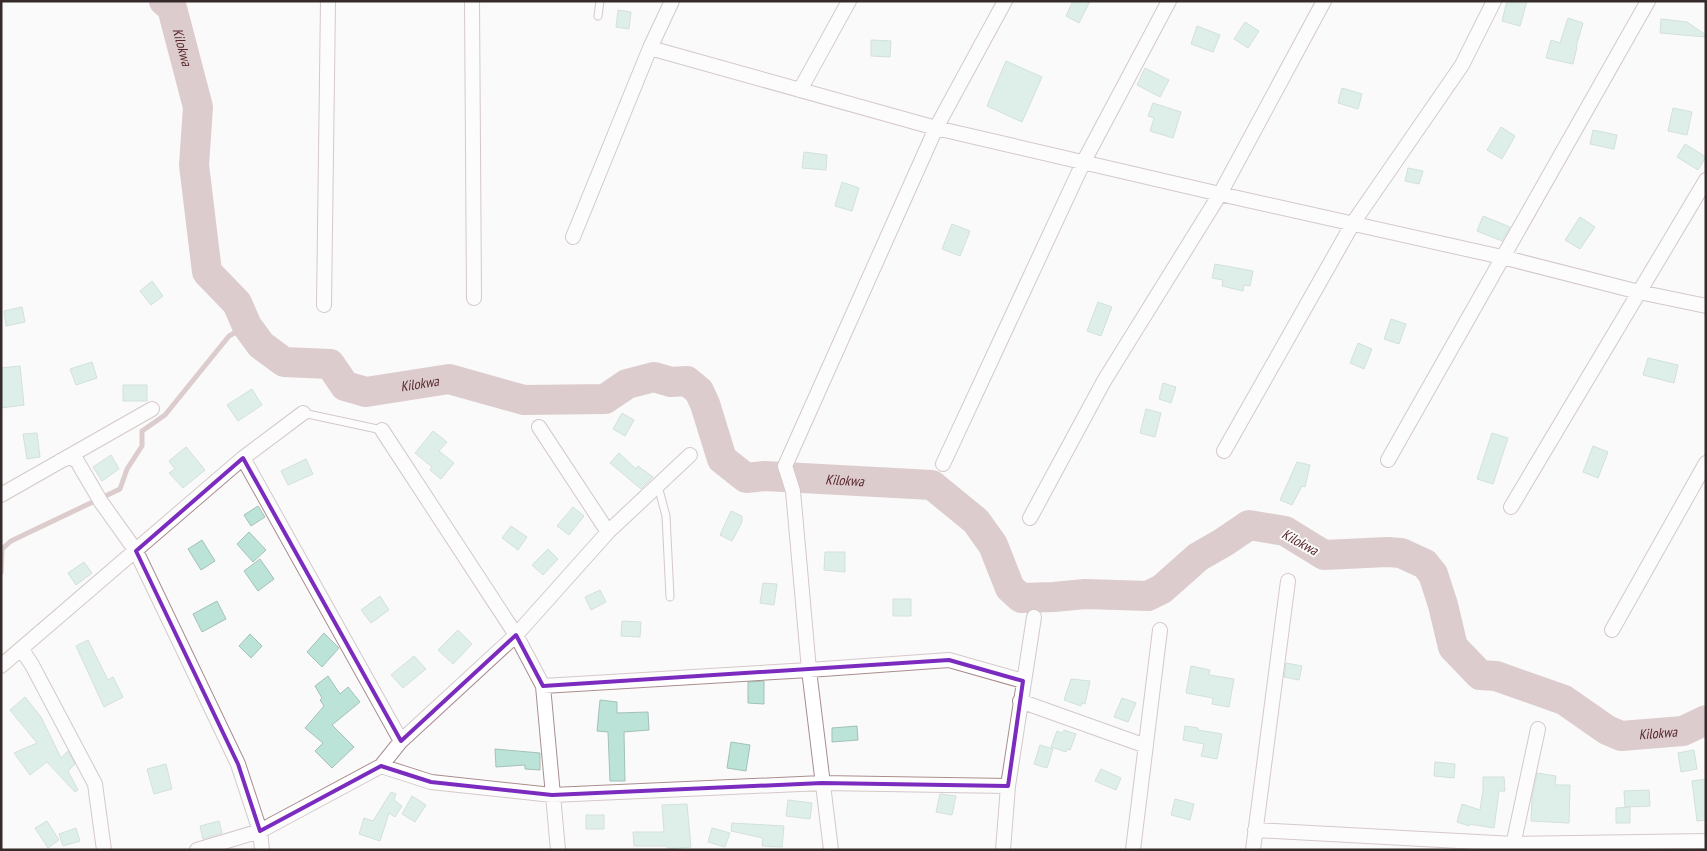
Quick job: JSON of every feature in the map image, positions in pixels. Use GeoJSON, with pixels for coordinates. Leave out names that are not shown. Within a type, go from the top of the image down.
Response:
{"type":"FeatureCollection","features":[{"type":"Feature","properties":{"kind":"street"},"geometry":{"type":"LineString","coordinates":[[324,305],[328,1]]}},
{"type":"Feature","properties":{"kind":"street"},"geometry":{"type":"LineString","coordinates":[[472,1],[474,298]]}},
{"type":"Feature","properties":{"kind":"street"},"geometry":{"type":"LineString","coordinates":[[573,237],[650,48],[672,1]]}},
{"type":"Feature","properties":{"kind":"street"},"geometry":{"type":"LineString","coordinates":[[800,90],[849,1]]}},
{"type":"Feature","properties":{"kind":"street"},"geometry":{"type":"LineString","coordinates":[[831,850],[809,670],[793,490],[785,466],[936,128],[1005,1]]}},
{"type":"Feature","properties":{"kind":"street"},"geometry":{"type":"LineString","coordinates":[[943,464],[1083,163],[1168,1]]}},
{"type":"Feature","properties":{"kind":"street"},"geometry":{"type":"LineString","coordinates":[[1030,518],[1104,381],[1220,194],[1324,1]]}},
{"type":"Feature","properties":{"kind":"street"},"geometry":{"type":"LineString","coordinates":[[1224,451],[1353,223],[1462,64],[1494,1]]}},
{"type":"Feature","properties":{"kind":"street"},"geometry":{"type":"LineString","coordinates":[[1388,460],[1648,1]]}},
{"type":"Feature","properties":{"kind":"street"},"geometry":{"type":"LineString","coordinates":[[650,48],[936,128],[1502,257],[1639,292],[1706,306]]}},
{"type":"Feature","properties":{"kind":"street"},"geometry":{"type":"LineString","coordinates":[[1511,507],[1706,180]]}},
{"type":"Feature","properties":{"kind":"street"},"geometry":{"type":"LineString","coordinates":[[1,495],[152,409]]}},
{"type":"Feature","properties":{"kind":"street"},"geometry":{"type":"LineString","coordinates":[[1,666],[22,650],[243,458],[303,413]]}},
{"type":"Feature","properties":{"kind":"street"},"geometry":{"type":"LineString","coordinates":[[539,427],[608,532]]}},
{"type":"Feature","properties":{"kind":"street"},"geometry":{"type":"LineString","coordinates":[[382,430],[516,635],[543,686],[558,850]]}},
{"type":"Feature","properties":{"kind":"street"},"geometry":{"type":"LineString","coordinates":[[197,850],[260,831],[381,766],[402,741],[516,635],[608,532],[690,455]]}},
{"type":"Feature","properties":{"kind":"street"},"geometry":{"type":"LineString","coordinates":[[60,461],[70,457],[77,460],[99,498],[136,551],[238,764],[260,831],[262,850]]}},
{"type":"Feature","properties":{"kind":"street"},"geometry":{"type":"LineString","coordinates":[[243,458],[402,741]]}},
{"type":"Feature","properties":{"kind":"street"},"geometry":{"type":"LineString","coordinates":[[1612,630],[1706,463]]}},
{"type":"Feature","properties":{"kind":"street"},"geometry":{"type":"LineString","coordinates":[[1253,850],[1288,581]]}},
{"type":"Feature","properties":{"kind":"street"},"geometry":{"type":"LineString","coordinates":[[1003,850],[1008,786],[1034,617]]}},
{"type":"Feature","properties":{"kind":"street"},"geometry":{"type":"LineString","coordinates":[[1134,850],[1160,630]]}},
{"type":"Feature","properties":{"kind":"street"},"geometry":{"type":"LineString","coordinates":[[22,650],[32,665],[95,784],[104,850]]}},
{"type":"Feature","properties":{"kind":"street"},"geometry":{"type":"LineString","coordinates":[[543,686],[949,660],[1023,681]]}},
{"type":"Feature","properties":{"kind":"street"},"geometry":{"type":"LineString","coordinates":[[1020,701],[1146,746]]}},
{"type":"Feature","properties":{"kind":"street"},"geometry":{"type":"LineString","coordinates":[[1513,847],[1538,729]]}},
{"type":"Feature","properties":{"kind":"street"},"geometry":{"type":"LineString","coordinates":[[381,766],[431,782],[552,795],[822,783],[1008,786]]}},
{"type":"Feature","properties":{"kind":"street"},"geometry":{"type":"LineString","coordinates":[[1255,830],[1513,847],[1706,841]]}},
{"type":"Feature","properties":{"kind":"lane"},"geometry":{"type":"LineString","coordinates":[[598,16],[600,1]]}},
{"type":"Feature","properties":{"kind":"lane"},"geometry":{"type":"LineString","coordinates":[[303,413],[382,430]]}},
{"type":"Feature","properties":{"kind":"lane"},"geometry":{"type":"LineString","coordinates":[[658,485],[666,516],[670,597]]}},
{"type":"Feature","properties":{"kind":"highlighted area"},"geometry":{"type":"Polygon","coordinates":[[[243,458],[401,741],[516,635],[543,686],[949,660],[1023,681],[1008,786],[822,783],[552,795],[431,782],[381,766],[260,831],[238,764],[136,551],[243,458]]]}},
{"type":"Feature","properties":{"kind":"building"},"geometry":{"type":"Polygon","coordinates":[[[1073,1],[1090,1],[1079,23],[1066,16],[1073,1]]]}},
{"type":"Feature","properties":{"kind":"building"},"geometry":{"type":"Polygon","coordinates":[[[1507,1],[1527,1],[1520,26],[1502,21],[1507,1]]]}},
{"type":"Feature","properties":{"kind":"building"},"geometry":{"type":"Polygon","coordinates":[[[618,10],[631,12],[629,29],[616,27],[618,10]]]}},
{"type":"Feature","properties":{"kind":"building"},"geometry":{"type":"Polygon","coordinates":[[[1568,18],[1583,23],[1573,64],[1546,58],[1551,40],[1560,43],[1568,18]]]}},
{"type":"Feature","properties":{"kind":"building"},"geometry":{"type":"Polygon","coordinates":[[[1661,19],[1687,22],[1706,35],[1706,37],[1660,33],[1661,19]]]}},
{"type":"Feature","properties":{"kind":"building"},"geometry":{"type":"Polygon","coordinates":[[[1245,22],[1259,31],[1248,48],[1234,39],[1245,22]]]}},
{"type":"Feature","properties":{"kind":"building"},"geometry":{"type":"Polygon","coordinates":[[[1197,26],[1220,35],[1213,52],[1191,44],[1197,26]]]}},
{"type":"Feature","properties":{"kind":"building"},"geometry":{"type":"Polygon","coordinates":[[[871,40],[891,41],[890,57],[871,56],[871,40]]]}},
{"type":"Feature","properties":{"kind":"building"},"geometry":{"type":"Polygon","coordinates":[[[1006,61],[1042,77],[1022,122],[987,106],[1006,61]]]}},
{"type":"Feature","properties":{"kind":"building"},"geometry":{"type":"Polygon","coordinates":[[[1145,68],[1169,80],[1160,97],[1137,85],[1145,68]]]}},
{"type":"Feature","properties":{"kind":"building"},"geometry":{"type":"Polygon","coordinates":[[[1342,88],[1362,94],[1358,109],[1338,103],[1342,88]]]}},
{"type":"Feature","properties":{"kind":"building"},"geometry":{"type":"Polygon","coordinates":[[[1153,103],[1181,112],[1173,138],[1150,131],[1154,118],[1148,116],[1153,103]]]}},
{"type":"Feature","properties":{"kind":"building"},"geometry":{"type":"Polygon","coordinates":[[[1673,108],[1692,112],[1687,135],[1668,131],[1673,108]]]}},
{"type":"Feature","properties":{"kind":"building"},"geometry":{"type":"Polygon","coordinates":[[[1501,127],[1515,136],[1502,159],[1487,150],[1501,127]]]}},
{"type":"Feature","properties":{"kind":"building"},"geometry":{"type":"Polygon","coordinates":[[[1593,130],[1617,135],[1614,149],[1590,144],[1593,130]]]}},
{"type":"Feature","properties":{"kind":"building"},"geometry":{"type":"Polygon","coordinates":[[[1685,144],[1706,157],[1698,170],[1677,157],[1685,144]]]}},
{"type":"Feature","properties":{"kind":"building"},"geometry":{"type":"Polygon","coordinates":[[[804,152],[827,155],[826,170],[802,168],[804,152]]]}},
{"type":"Feature","properties":{"kind":"building"},"geometry":{"type":"Polygon","coordinates":[[[1408,168],[1423,171],[1419,184],[1405,181],[1408,168]]]}},
{"type":"Feature","properties":{"kind":"building"},"geometry":{"type":"Polygon","coordinates":[[[842,182],[859,188],[852,211],[835,206],[842,182]]]}},
{"type":"Feature","properties":{"kind":"building"},"geometry":{"type":"Polygon","coordinates":[[[1483,216],[1510,227],[1502,241],[1477,231],[1483,216]]]}},
{"type":"Feature","properties":{"kind":"building"},"geometry":{"type":"Polygon","coordinates":[[[1580,217],[1595,227],[1580,249],[1565,240],[1580,217]]]}},
{"type":"Feature","properties":{"kind":"building"},"geometry":{"type":"Polygon","coordinates":[[[952,224],[970,231],[960,256],[942,249],[952,224]]]}},
{"type":"Feature","properties":{"kind":"building"},"geometry":{"type":"Polygon","coordinates":[[[1215,264],[1253,271],[1250,286],[1244,285],[1243,291],[1222,286],[1223,280],[1212,278],[1215,264]]]}},
{"type":"Feature","properties":{"kind":"building"},"geometry":{"type":"Polygon","coordinates":[[[152,281],[163,296],[151,305],[140,291],[152,281]]]}},
{"type":"Feature","properties":{"kind":"building"},"geometry":{"type":"Polygon","coordinates":[[[1098,302],[1112,307],[1101,336],[1087,331],[1098,302]]]}},
{"type":"Feature","properties":{"kind":"building"},"geometry":{"type":"Polygon","coordinates":[[[22,307],[25,322],[6,326],[4,311],[22,307]]]}},
{"type":"Feature","properties":{"kind":"building"},"geometry":{"type":"Polygon","coordinates":[[[1391,319],[1406,324],[1399,344],[1384,339],[1391,319]]]}},
{"type":"Feature","properties":{"kind":"building"},"geometry":{"type":"Polygon","coordinates":[[[1358,343],[1372,349],[1364,369],[1350,363],[1358,343]]]}},
{"type":"Feature","properties":{"kind":"building"},"geometry":{"type":"Polygon","coordinates":[[[1648,358],[1678,365],[1674,383],[1643,375],[1648,358]]]}},
{"type":"Feature","properties":{"kind":"building"},"geometry":{"type":"Polygon","coordinates":[[[92,362],[97,378],[76,385],[70,369],[92,362]]]}},
{"type":"Feature","properties":{"kind":"building"},"geometry":{"type":"Polygon","coordinates":[[[20,366],[24,405],[1,408],[1,368],[20,366]]]}},
{"type":"Feature","properties":{"kind":"building"},"geometry":{"type":"Polygon","coordinates":[[[1163,383],[1176,387],[1171,403],[1159,399],[1163,383]]]}},
{"type":"Feature","properties":{"kind":"building"},"geometry":{"type":"Polygon","coordinates":[[[123,385],[147,385],[147,401],[123,401],[123,385]]]}},
{"type":"Feature","properties":{"kind":"building"},"geometry":{"type":"Polygon","coordinates":[[[252,389],[262,405],[238,421],[227,405],[252,389]]]}},
{"type":"Feature","properties":{"kind":"building"},"geometry":{"type":"Polygon","coordinates":[[[1146,409],[1161,413],[1155,437],[1140,433],[1146,409]]]}},
{"type":"Feature","properties":{"kind":"building"},"geometry":{"type":"Polygon","coordinates":[[[622,413],[634,420],[625,436],[613,429],[622,413]]]}},
{"type":"Feature","properties":{"kind":"building"},"geometry":{"type":"Polygon","coordinates":[[[433,431],[447,442],[439,451],[454,463],[441,479],[430,470],[432,467],[415,453],[433,431]]]}},
{"type":"Feature","properties":{"kind":"building"},"geometry":{"type":"Polygon","coordinates":[[[37,433],[40,457],[27,459],[23,434],[37,433]]]}},
{"type":"Feature","properties":{"kind":"building"},"geometry":{"type":"Polygon","coordinates":[[[1492,433],[1508,438],[1493,484],[1477,479],[1492,433]]]}},
{"type":"Feature","properties":{"kind":"building"},"geometry":{"type":"Polygon","coordinates":[[[1593,446],[1608,452],[1598,478],[1583,472],[1593,446]]]}},
{"type":"Feature","properties":{"kind":"building"},"geometry":{"type":"Polygon","coordinates":[[[186,447],[205,470],[183,488],[169,473],[175,469],[169,461],[186,447]]]}},
{"type":"Feature","properties":{"kind":"building"},"geometry":{"type":"Polygon","coordinates":[[[619,453],[636,469],[638,466],[653,477],[641,489],[610,463],[619,453]]]}},
{"type":"Feature","properties":{"kind":"building"},"geometry":{"type":"Polygon","coordinates":[[[111,455],[119,469],[102,481],[93,467],[111,455]]]}},
{"type":"Feature","properties":{"kind":"building"},"geometry":{"type":"Polygon","coordinates":[[[306,459],[313,474],[288,485],[281,471],[306,459]]]}},
{"type":"Feature","properties":{"kind":"building"},"geometry":{"type":"Polygon","coordinates":[[[1297,462],[1310,465],[1305,487],[1302,486],[1292,505],[1280,500],[1297,462]]]}},
{"type":"Feature","properties":{"kind":"building"},"geometry":{"type":"Polygon","coordinates":[[[258,506],[265,517],[251,526],[244,515],[258,506]]]}},
{"type":"Feature","properties":{"kind":"building"},"geometry":{"type":"Polygon","coordinates":[[[573,507],[584,516],[569,535],[557,526],[573,507]]]}},
{"type":"Feature","properties":{"kind":"building"},"geometry":{"type":"Polygon","coordinates":[[[731,511],[742,516],[742,522],[732,541],[720,535],[731,511]]]}},
{"type":"Feature","properties":{"kind":"building"},"geometry":{"type":"Polygon","coordinates":[[[511,526],[527,537],[518,550],[502,538],[511,526]]]}},
{"type":"Feature","properties":{"kind":"building"},"geometry":{"type":"Polygon","coordinates":[[[249,532],[266,550],[253,562],[237,544],[249,532]]]}},
{"type":"Feature","properties":{"kind":"building"},"geometry":{"type":"Polygon","coordinates":[[[202,540],[215,561],[201,570],[188,549],[202,540]]]}},
{"type":"Feature","properties":{"kind":"building"},"geometry":{"type":"Polygon","coordinates":[[[548,549],[558,559],[543,575],[532,565],[548,549]]]}},
{"type":"Feature","properties":{"kind":"building"},"geometry":{"type":"Polygon","coordinates":[[[825,552],[845,552],[845,572],[824,570],[825,552]]]}},
{"type":"Feature","properties":{"kind":"building"},"geometry":{"type":"Polygon","coordinates":[[[260,559],[274,579],[258,591],[244,571],[260,559]]]}},
{"type":"Feature","properties":{"kind":"building"},"geometry":{"type":"Polygon","coordinates":[[[84,562],[92,573],[76,585],[68,573],[84,562]]]}},
{"type":"Feature","properties":{"kind":"building"},"geometry":{"type":"Polygon","coordinates":[[[763,583],[777,584],[774,605],[760,603],[763,583]]]}},
{"type":"Feature","properties":{"kind":"building"},"geometry":{"type":"Polygon","coordinates":[[[600,590],[606,602],[591,610],[585,597],[600,590]]]}},
{"type":"Feature","properties":{"kind":"building"},"geometry":{"type":"Polygon","coordinates":[[[380,596],[389,610],[371,623],[361,610],[380,596]]]}},
{"type":"Feature","properties":{"kind":"building"},"geometry":{"type":"Polygon","coordinates":[[[893,599],[911,599],[911,616],[893,616],[893,599]]]}},
{"type":"Feature","properties":{"kind":"building"},"geometry":{"type":"Polygon","coordinates":[[[217,601],[226,619],[202,632],[193,614],[217,601]]]}},
{"type":"Feature","properties":{"kind":"building"},"geometry":{"type":"Polygon","coordinates":[[[622,621],[641,622],[640,637],[621,636],[622,621]]]}},
{"type":"Feature","properties":{"kind":"building"},"geometry":{"type":"Polygon","coordinates":[[[458,630],[472,644],[453,664],[438,650],[458,630]]]}},
{"type":"Feature","properties":{"kind":"building"},"geometry":{"type":"Polygon","coordinates":[[[324,633],[339,648],[322,667],[307,652],[324,633]]]}},
{"type":"Feature","properties":{"kind":"building"},"geometry":{"type":"Polygon","coordinates":[[[250,634],[262,646],[251,658],[239,646],[250,634]]]}},
{"type":"Feature","properties":{"kind":"building"},"geometry":{"type":"Polygon","coordinates":[[[88,640],[108,680],[113,677],[123,697],[104,707],[76,646],[88,640]]]}},
{"type":"Feature","properties":{"kind":"building"},"geometry":{"type":"Polygon","coordinates":[[[414,656],[426,669],[403,688],[391,675],[414,656]]]}},
{"type":"Feature","properties":{"kind":"building"},"geometry":{"type":"Polygon","coordinates":[[[1286,663],[1302,666],[1299,680],[1284,677],[1286,663]]]}},
{"type":"Feature","properties":{"kind":"building"},"geometry":{"type":"Polygon","coordinates":[[[1191,666],[1210,670],[1209,675],[1234,679],[1229,707],[1212,704],[1213,698],[1186,693],[1191,666]]]}},
{"type":"Feature","properties":{"kind":"building"},"geometry":{"type":"Polygon","coordinates":[[[328,676],[340,694],[348,687],[360,702],[332,725],[354,747],[332,768],[315,751],[323,743],[305,728],[324,706],[315,686],[328,676]]]}},
{"type":"Feature","properties":{"kind":"building"},"geometry":{"type":"Polygon","coordinates":[[[1071,679],[1090,681],[1085,704],[1082,703],[1081,706],[1064,700],[1071,679]]]}},
{"type":"Feature","properties":{"kind":"building"},"geometry":{"type":"Polygon","coordinates":[[[764,681],[764,704],[748,703],[748,682],[764,681]]]}},
{"type":"Feature","properties":{"kind":"building"},"geometry":{"type":"Polygon","coordinates":[[[25,697],[41,717],[61,758],[68,751],[75,764],[68,771],[78,790],[75,792],[47,762],[30,775],[14,753],[37,743],[10,710],[25,697]]]}},
{"type":"Feature","properties":{"kind":"building"},"geometry":{"type":"Polygon","coordinates":[[[1122,698],[1136,703],[1128,722],[1114,717],[1122,698]]]}},
{"type":"Feature","properties":{"kind":"building"},"geometry":{"type":"Polygon","coordinates":[[[600,700],[617,702],[617,713],[648,712],[649,730],[624,732],[625,781],[610,781],[608,732],[597,731],[600,700]]]}},
{"type":"Feature","properties":{"kind":"building"},"geometry":{"type":"Polygon","coordinates":[[[857,726],[858,740],[832,742],[832,728],[857,726]]]}},
{"type":"Feature","properties":{"kind":"building"},"geometry":{"type":"Polygon","coordinates":[[[1185,726],[1222,734],[1217,759],[1201,756],[1204,744],[1183,740],[1185,726]]]}},
{"type":"Feature","properties":{"kind":"building"},"geometry":{"type":"Polygon","coordinates":[[[1064,730],[1076,734],[1070,750],[1067,749],[1066,752],[1051,747],[1057,731],[1062,733],[1064,730]]]}},
{"type":"Feature","properties":{"kind":"building"},"geometry":{"type":"Polygon","coordinates":[[[731,742],[750,745],[746,771],[727,768],[731,742]]]}},
{"type":"Feature","properties":{"kind":"building"},"geometry":{"type":"Polygon","coordinates":[[[1040,745],[1053,749],[1047,768],[1034,764],[1040,745]]]}},
{"type":"Feature","properties":{"kind":"building"},"geometry":{"type":"Polygon","coordinates":[[[495,749],[540,753],[540,770],[525,769],[525,765],[496,767],[495,749]]]}},
{"type":"Feature","properties":{"kind":"building"},"geometry":{"type":"Polygon","coordinates":[[[1694,750],[1697,769],[1681,772],[1678,753],[1694,750]]]}},
{"type":"Feature","properties":{"kind":"building"},"geometry":{"type":"Polygon","coordinates":[[[1435,762],[1455,764],[1454,778],[1434,776],[1435,762]]]}},
{"type":"Feature","properties":{"kind":"building"},"geometry":{"type":"Polygon","coordinates":[[[166,764],[172,789],[154,794],[147,769],[166,764]]]}},
{"type":"Feature","properties":{"kind":"building"},"geometry":{"type":"Polygon","coordinates":[[[1101,769],[1121,778],[1116,790],[1095,781],[1101,769]]]}},
{"type":"Feature","properties":{"kind":"building"},"geometry":{"type":"Polygon","coordinates":[[[1537,773],[1556,776],[1555,785],[1570,785],[1569,823],[1531,821],[1532,799],[1537,773]]]}},
{"type":"Feature","properties":{"kind":"building"},"geometry":{"type":"Polygon","coordinates":[[[1483,777],[1504,777],[1505,791],[1499,791],[1494,828],[1469,824],[1469,826],[1457,822],[1462,804],[1480,810],[1483,777]]]}},
{"type":"Feature","properties":{"kind":"building"},"geometry":{"type":"Polygon","coordinates":[[[1706,779],[1706,820],[1697,821],[1692,781],[1706,779]]]}},
{"type":"Feature","properties":{"kind":"building"},"geometry":{"type":"Polygon","coordinates":[[[1649,790],[1650,806],[1625,807],[1624,791],[1649,790]]]}},
{"type":"Feature","properties":{"kind":"building"},"geometry":{"type":"Polygon","coordinates":[[[391,792],[396,794],[394,800],[402,806],[395,817],[389,813],[380,841],[359,834],[364,818],[373,821],[391,792]]]}},
{"type":"Feature","properties":{"kind":"building"},"geometry":{"type":"Polygon","coordinates":[[[940,794],[956,796],[952,815],[936,812],[940,794]]]}},
{"type":"Feature","properties":{"kind":"building"},"geometry":{"type":"Polygon","coordinates":[[[412,796],[426,805],[415,822],[402,814],[412,796]]]}},
{"type":"Feature","properties":{"kind":"building"},"geometry":{"type":"Polygon","coordinates":[[[1175,799],[1194,804],[1190,820],[1171,815],[1175,799]]]}},
{"type":"Feature","properties":{"kind":"building"},"geometry":{"type":"Polygon","coordinates":[[[788,800],[812,803],[810,819],[786,816],[788,800]]]}},
{"type":"Feature","properties":{"kind":"building"},"geometry":{"type":"Polygon","coordinates":[[[687,804],[691,847],[668,849],[667,846],[634,846],[633,832],[664,832],[662,805],[687,804]]]}},
{"type":"Feature","properties":{"kind":"building"},"geometry":{"type":"Polygon","coordinates":[[[1630,807],[1630,823],[1616,823],[1616,808],[1630,807]]]}},
{"type":"Feature","properties":{"kind":"building"},"geometry":{"type":"Polygon","coordinates":[[[586,815],[604,815],[604,829],[586,829],[586,815]]]}},
{"type":"Feature","properties":{"kind":"building"},"geometry":{"type":"Polygon","coordinates":[[[47,821],[59,840],[48,848],[35,828],[47,821]]]}},
{"type":"Feature","properties":{"kind":"building"},"geometry":{"type":"Polygon","coordinates":[[[219,821],[222,833],[203,839],[200,826],[219,821]]]}},
{"type":"Feature","properties":{"kind":"building"},"geometry":{"type":"Polygon","coordinates":[[[732,823],[784,826],[782,847],[762,846],[763,838],[731,831],[732,823]]]}},
{"type":"Feature","properties":{"kind":"building"},"geometry":{"type":"Polygon","coordinates":[[[76,828],[80,841],[63,846],[59,834],[76,828]]]}},
{"type":"Feature","properties":{"kind":"building"},"geometry":{"type":"Polygon","coordinates":[[[712,828],[730,833],[725,847],[708,842],[712,828]]]}},
{"type":"Feature","properties":{"kind":"waterway","name":"Kilokwa"},"geometry":{"type":"LineString","coordinates":[[164,1],[172,8],[198,107],[194,165],[207,272],[237,303],[247,326],[261,345],[284,362],[330,364],[345,386],[366,392],[449,379],[524,400],[605,399],[627,384],[654,377],[671,382],[687,381],[699,391],[705,404],[722,459],[746,478],[765,476],[932,485],[976,521],[993,545],[1010,588],[1021,598],[1085,594],[1148,596],[1162,589],[1198,557],[1249,525],[1285,531],[1324,555],[1401,553],[1425,564],[1433,574],[1453,647],[1480,675],[1496,676],[1564,700],[1607,730],[1621,736],[1683,731],[1706,720]]}},
{"type":"Feature","properties":{"kind":"waterway"},"geometry":{"type":"LineString","coordinates":[[1,573],[2,549],[11,541],[120,489],[127,469],[142,446],[142,431],[165,415],[229,336],[247,326]]}}]}
